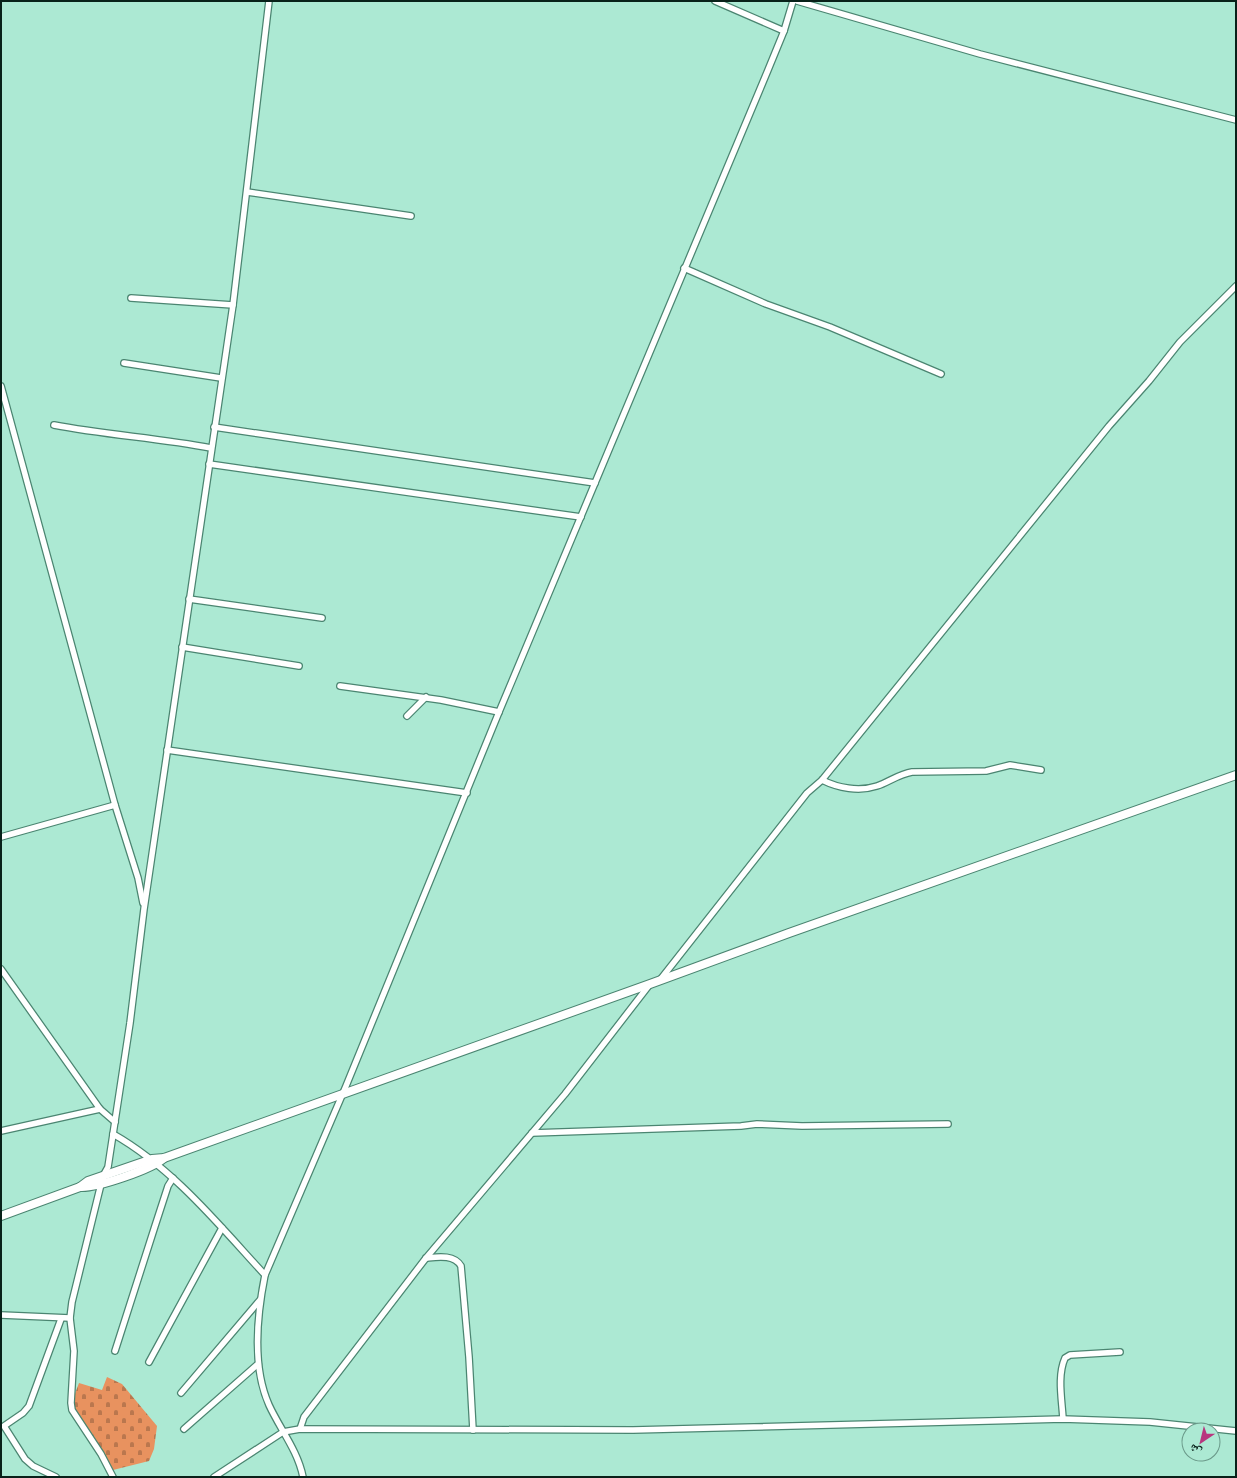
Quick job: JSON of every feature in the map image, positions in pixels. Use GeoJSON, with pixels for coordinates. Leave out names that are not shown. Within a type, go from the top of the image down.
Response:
{"type":"FeatureCollection","features":[{"type":"Feature","properties":{"kind":"main road"},"geometry":{"type":"LineString","coordinates":[[1,1216],[80,1186],[90,1187],[102,1180],[654,983],[789,933],[1236,775]]}},
{"type":"Feature","properties":{"kind":"street"},"geometry":{"type":"LineString","coordinates":[[113,1477],[101,1454],[72,1410],[70,1403],[74,1351],[70,1318],[72,1302],[102,1180],[108,1167],[115,1122],[130,1023],[144,909],[221,378],[233,305],[270,1]]}},
{"type":"Feature","properties":{"kind":"street"},"geometry":{"type":"LineString","coordinates":[[715,1],[784,31]]}},
{"type":"Feature","properties":{"kind":"street"},"geometry":{"type":"LineString","coordinates":[[303,1477],[296,1456],[261,1386],[258,1364],[260,1300],[265,1275],[343,1094],[499,712],[784,31],[793,1]]}},
{"type":"Feature","properties":{"kind":"street"},"geometry":{"type":"LineString","coordinates":[[797,1],[980,54],[1236,120]]}},
{"type":"Feature","properties":{"kind":"street"},"geometry":{"type":"LineString","coordinates":[[247,192],[411,216]]}},
{"type":"Feature","properties":{"kind":"street"},"geometry":{"type":"LineString","coordinates":[[684,268],[766,304],[830,327],[941,374]]}},
{"type":"Feature","properties":{"kind":"street"},"geometry":{"type":"LineString","coordinates":[[300,1429],[304,1417],[426,1258],[566,1094],[807,792],[822,780],[1109,426],[1149,381],[1180,342],[1236,286]]}},
{"type":"Feature","properties":{"kind":"street"},"geometry":{"type":"LineString","coordinates":[[131,298],[233,305]]}},
{"type":"Feature","properties":{"kind":"street"},"geometry":{"type":"LineString","coordinates":[[124,363],[221,378]]}},
{"type":"Feature","properties":{"kind":"street"},"geometry":{"type":"LineString","coordinates":[[1,386],[116,805],[138,878],[144,909]]}},
{"type":"Feature","properties":{"kind":"street"},"geometry":{"type":"LineString","coordinates":[[54,425],[124,437],[170,440],[211,448]]}},
{"type":"Feature","properties":{"kind":"street"},"geometry":{"type":"LineString","coordinates":[[214,427],[596,483]]}},
{"type":"Feature","properties":{"kind":"street"},"geometry":{"type":"LineString","coordinates":[[209,464],[581,517]]}},
{"type":"Feature","properties":{"kind":"street"},"geometry":{"type":"LineString","coordinates":[[189,599],[322,618]]}},
{"type":"Feature","properties":{"kind":"street"},"geometry":{"type":"LineString","coordinates":[[182,647],[299,666]]}},
{"type":"Feature","properties":{"kind":"street"},"geometry":{"type":"LineString","coordinates":[[340,686],[426,697],[481,707],[499,712]]}},
{"type":"Feature","properties":{"kind":"street"},"geometry":{"type":"LineString","coordinates":[[407,716],[426,697]]}},
{"type":"Feature","properties":{"kind":"street"},"geometry":{"type":"LineString","coordinates":[[167,750],[467,793]]}},
{"type":"Feature","properties":{"kind":"street"},"geometry":{"type":"LineString","coordinates":[[822,780],[842,788],[862,788],[877,786],[912,772],[986,771],[1010,765],[1041,770]]}},
{"type":"Feature","properties":{"kind":"street"},"geometry":{"type":"LineString","coordinates":[[1,837],[116,805]]}},
{"type":"Feature","properties":{"kind":"street"},"geometry":{"type":"LineString","coordinates":[[1,969],[100,1109],[115,1122]]}},
{"type":"Feature","properties":{"kind":"street"},"geometry":{"type":"LineString","coordinates":[[1,1131],[100,1109]]}},
{"type":"Feature","properties":{"kind":"street"},"geometry":{"type":"LineString","coordinates":[[532,1132],[740,1126],[757,1124],[802,1126],[948,1124]]}},
{"type":"Feature","properties":{"kind":"street"},"geometry":{"type":"LineString","coordinates":[[113,1134],[142,1151],[173,1178],[265,1275]]}},
{"type":"Feature","properties":{"kind":"street"},"geometry":{"type":"LineString","coordinates":[[108,1167],[116,1175]]}},
{"type":"Feature","properties":{"kind":"street"},"geometry":{"type":"LineString","coordinates":[[115,1351],[168,1186],[173,1178]]}},
{"type":"Feature","properties":{"kind":"street"},"geometry":{"type":"LineString","coordinates":[[150,1362],[222,1228]]}},
{"type":"Feature","properties":{"kind":"street"},"geometry":{"type":"LineString","coordinates":[[426,1258],[452,1258],[461,1266],[469,1357],[473,1430]]}},
{"type":"Feature","properties":{"kind":"street"},"geometry":{"type":"LineString","coordinates":[[181,1393],[260,1300]]}},
{"type":"Feature","properties":{"kind":"street"},"geometry":{"type":"LineString","coordinates":[[1,1315],[61,1319],[70,1318]]}},
{"type":"Feature","properties":{"kind":"street"},"geometry":{"type":"LineString","coordinates":[[56,1477],[33,1466],[25,1459],[2,1424],[23,1413],[29,1406],[61,1319]]}},
{"type":"Feature","properties":{"kind":"street"},"geometry":{"type":"LineString","coordinates":[[1063,1419],[1061,1381],[1062,1365],[1065,1358],[1070,1355],[1120,1352]]}},
{"type":"Feature","properties":{"kind":"street"},"geometry":{"type":"LineString","coordinates":[[184,1429],[258,1364]]}},
{"type":"Feature","properties":{"kind":"street"},"geometry":{"type":"LineString","coordinates":[[214,1477],[283,1432],[300,1429],[633,1430],[1063,1419],[1150,1422],[1236,1431]]}},
{"type":"Feature","properties":{"kind":"green space"},"geometry":{"type":"Polygon","coordinates":[[[107,1377],[122,1384],[157,1426],[154,1449],[149,1461],[113,1470],[73,1408],[73,1399],[79,1383],[102,1390],[107,1377]]]}}]}
